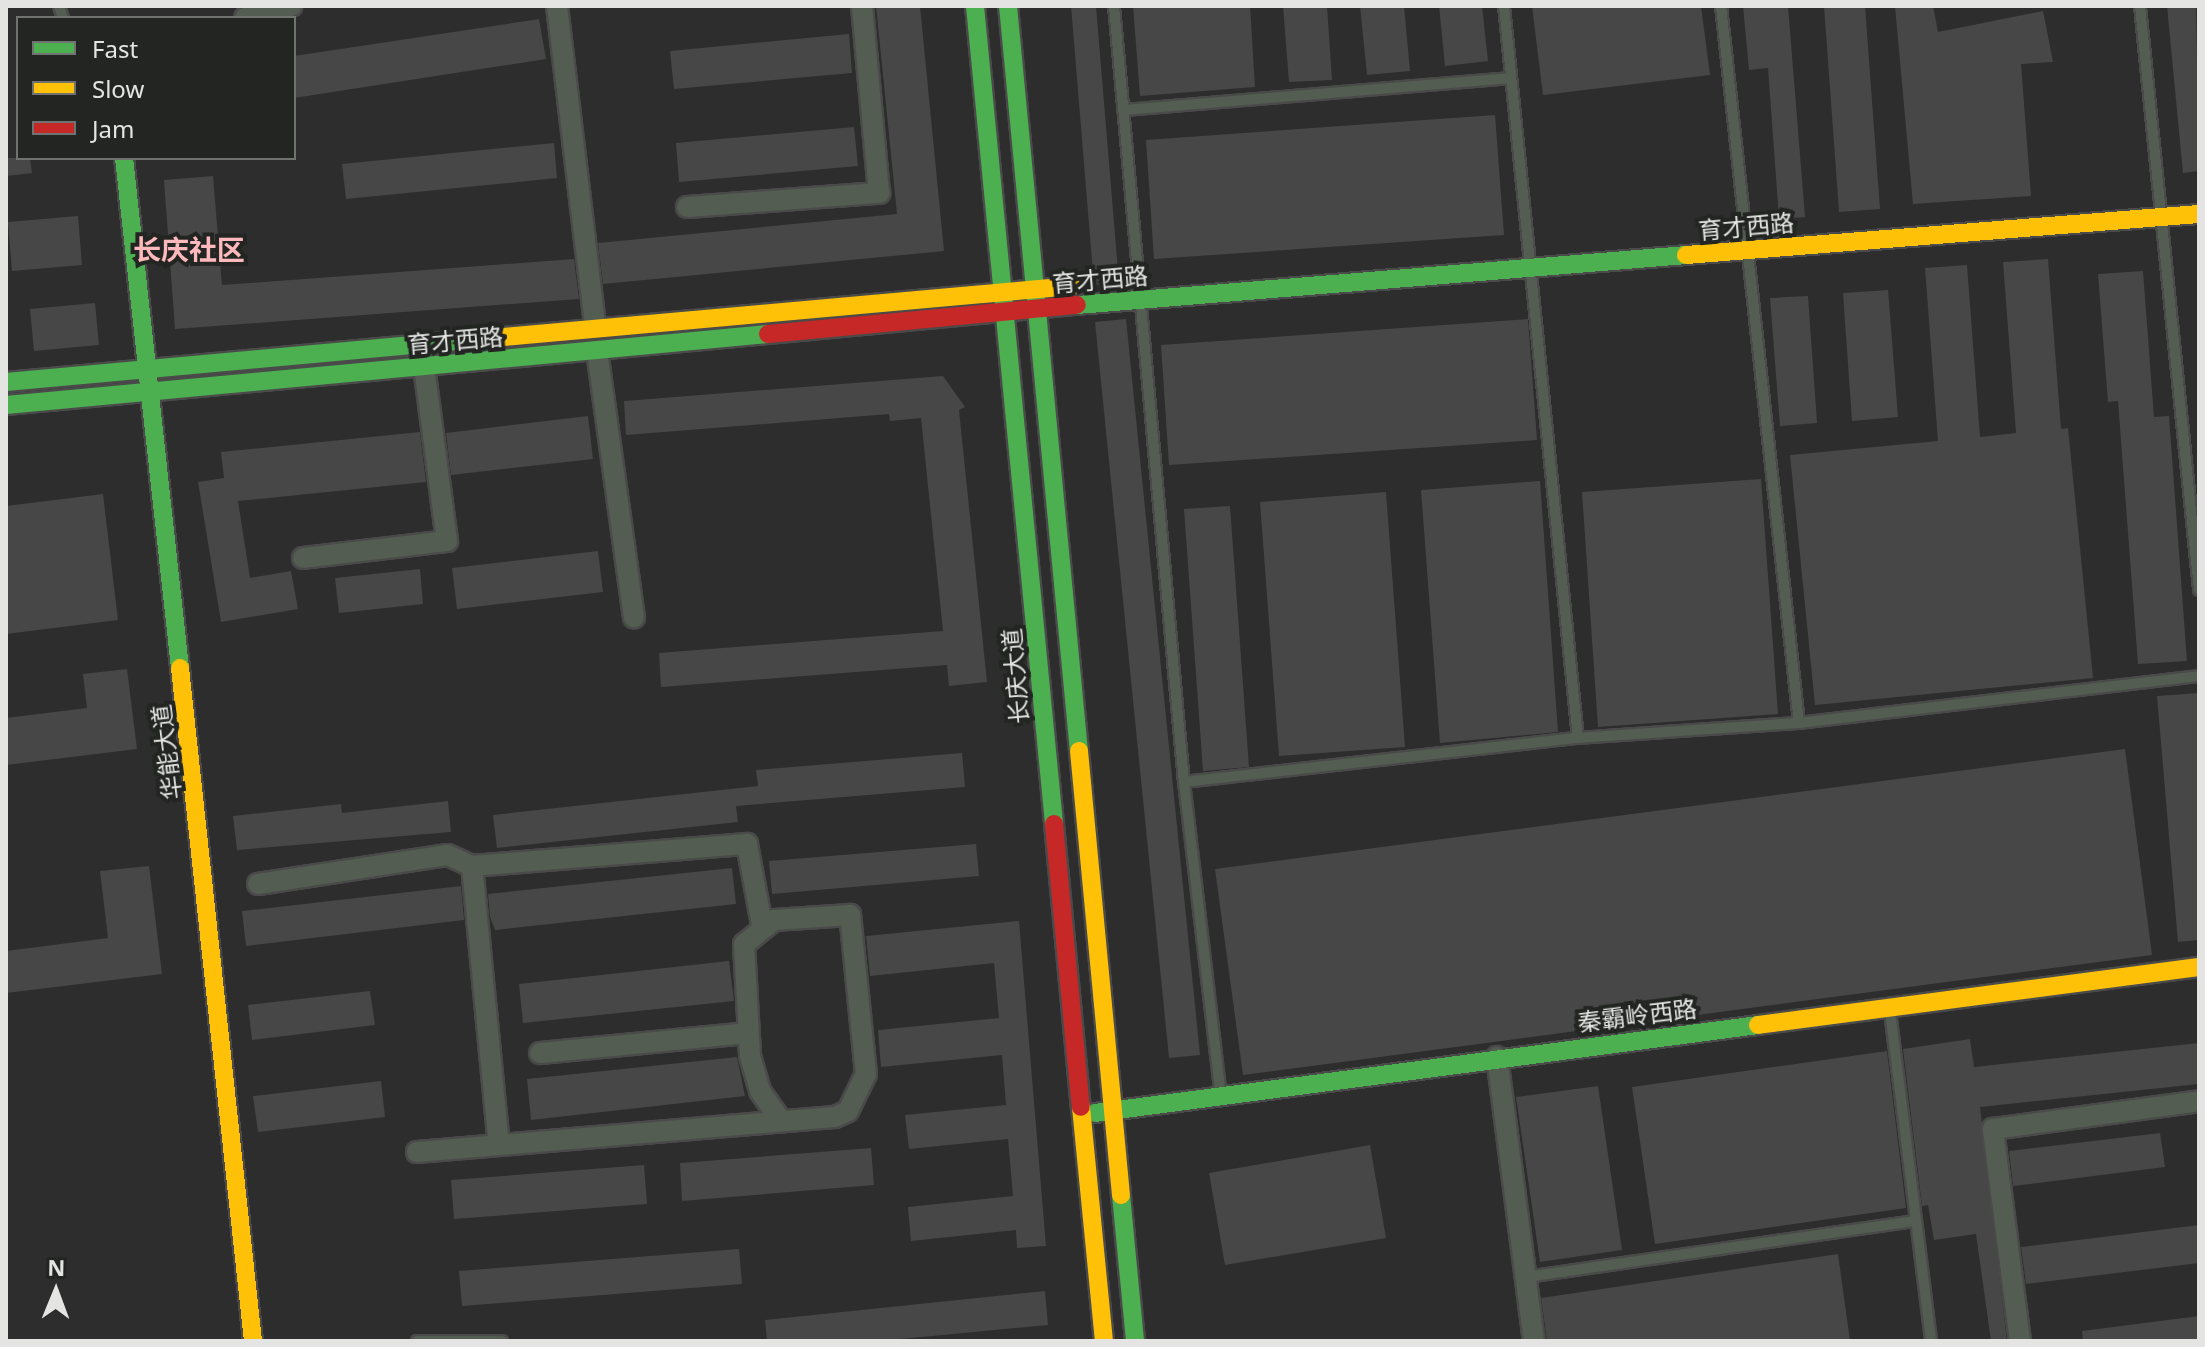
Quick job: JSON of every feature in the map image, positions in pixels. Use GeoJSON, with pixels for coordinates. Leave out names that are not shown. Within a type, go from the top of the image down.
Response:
{"type":"FeatureCollection","features":[{"type":"Feature","properties":{"kind":"street"},"geometry":{"type":"LineString","coordinates":[[253,16],[291,6]]}},
{"type":"Feature","properties":{"kind":"street"},"geometry":{"type":"LineString","coordinates":[[557,6],[595,327]]}},
{"type":"Feature","properties":{"kind":"street"},"geometry":{"type":"LineString","coordinates":[[687,207],[879,193],[862,6]]}},
{"type":"Feature","properties":{"kind":"street","name":"长庆大道"},"geometry":{"type":"LineString","coordinates":[[975,6],[1104,1341]]}},
{"type":"Feature","properties":{"kind":"street"},"geometry":{"type":"LineString","coordinates":[[1008,6],[1135,1341]]}},
{"type":"Feature","properties":{"kind":"street","name":"华能大道"},"geometry":{"type":"LineString","coordinates":[[112,160],[144,393],[253,1341]]}},
{"type":"Feature","properties":{"kind":"street","name":"华能大道"},"geometry":{"type":"LineString","coordinates":[[124,160],[141,369]]}},
{"type":"Feature","properties":{"kind":"street","name":"育才西路"},"geometry":{"type":"LineString","coordinates":[[6,382],[1003,290],[1139,290],[2159,208],[2199,196]]}},
{"type":"Feature","properties":{"kind":"street","name":"育才西路"},"geometry":{"type":"LineString","coordinates":[[2159,208],[2199,214]]}},
{"type":"Feature","properties":{"kind":"street","name":"育才西路"},"geometry":{"type":"LineString","coordinates":[[6,405],[1005,314],[1139,290]]}},
{"type":"Feature","properties":{"kind":"street"},"geometry":{"type":"LineString","coordinates":[[597,351],[634,617]]}},
{"type":"Feature","properties":{"kind":"street"},"geometry":{"type":"LineString","coordinates":[[303,558],[447,541],[424,367]]}},
{"type":"Feature","properties":{"kind":"street","name":"华能大道"},"geometry":{"type":"LineString","coordinates":[[144,393],[240,1341]]}},
{"type":"Feature","properties":{"kind":"street"},"geometry":{"type":"LineString","coordinates":[[258,884],[448,855],[472,866],[747,844],[762,925],[740,957],[747,1033],[760,1091],[781,1121]]}},
{"type":"Feature","properties":{"kind":"street"},"geometry":{"type":"LineString","coordinates":[[472,866],[499,1145]]}},
{"type":"Feature","properties":{"kind":"street"},"geometry":{"type":"LineString","coordinates":[[417,1152],[781,1121],[848,1111],[866,1074],[850,915],[762,925]]}},
{"type":"Feature","properties":{"kind":"street","name":"秦霸岭西路"},"geometry":{"type":"LineString","coordinates":[[1890,1016],[2199,967]]}},
{"type":"Feature","properties":{"kind":"street","name":"秦霸岭西路"},"geometry":{"type":"LineString","coordinates":[[1082,1122],[1498,1064],[2199,980]]}},
{"type":"Feature","properties":{"kind":"street"},"geometry":{"type":"LineString","coordinates":[[540,1053],[747,1033]]}},
{"type":"Feature","properties":{"kind":"street"},"geometry":{"type":"LineString","coordinates":[[1498,1064],[1534,1341]]}},
{"type":"Feature","properties":{"kind":"street"},"geometry":{"type":"LineString","coordinates":[[2020,1341],[1993,1129],[2199,1101]]}},
{"type":"Feature","properties":{"kind":"lane"},"geometry":{"type":"LineString","coordinates":[[1114,6],[1184,782],[1222,1101]]}},
{"type":"Feature","properties":{"kind":"lane"},"geometry":{"type":"LineString","coordinates":[[1504,6],[1532,258],[1578,738]]}},
{"type":"Feature","properties":{"kind":"lane"},"geometry":{"type":"LineString","coordinates":[[1721,6],[1749,241],[1799,723]]}},
{"type":"Feature","properties":{"kind":"lane"},"geometry":{"type":"LineString","coordinates":[[2140,6],[2199,590]]}},
{"type":"Feature","properties":{"kind":"lane"},"geometry":{"type":"LineString","coordinates":[[1123,110],[1510,78]]}},
{"type":"Feature","properties":{"kind":"lane"},"geometry":{"type":"LineString","coordinates":[[1184,782],[1578,738],[1799,723],[2199,676]]}},
{"type":"Feature","properties":{"kind":"lane"},"geometry":{"type":"LineString","coordinates":[[1890,1016],[1931,1341]]}},
{"type":"Feature","properties":{"kind":"lane"},"geometry":{"type":"LineString","coordinates":[[1526,1277],[1914,1221]]}},
{"type":"Feature","properties":{"kind":"lane"},"geometry":{"type":"LineString","coordinates":[[417,1341],[502,1341]]}},
{"type":"Feature","properties":{"kind":"building"},"geometry":{"type":"Polygon","coordinates":[[[876,6],[920,6],[944,251],[603,284],[598,243],[897,214],[876,6]]]}},
{"type":"Feature","properties":{"kind":"building"},"geometry":{"type":"Polygon","coordinates":[[[1071,6],[1096,6],[1119,283],[1094,285],[1071,6]]]}},
{"type":"Feature","properties":{"kind":"building"},"geometry":{"type":"Polygon","coordinates":[[[1133,6],[1250,6],[1255,87],[1140,96],[1133,6]]]}},
{"type":"Feature","properties":{"kind":"building"},"geometry":{"type":"Polygon","coordinates":[[[1283,6],[1327,6],[1332,80],[1289,82],[1283,6]]]}},
{"type":"Feature","properties":{"kind":"building"},"geometry":{"type":"Polygon","coordinates":[[[1360,6],[1404,6],[1410,71],[1367,75],[1360,6]]]}},
{"type":"Feature","properties":{"kind":"building"},"geometry":{"type":"Polygon","coordinates":[[[1439,6],[1482,6],[1488,61],[1445,66],[1439,6]]]}},
{"type":"Feature","properties":{"kind":"building"},"geometry":{"type":"Polygon","coordinates":[[[1532,6],[1701,6],[1710,75],[1543,95],[1532,6]]]}},
{"type":"Feature","properties":{"kind":"building"},"geometry":{"type":"Polygon","coordinates":[[[1743,6],[1788,6],[1805,217],[1779,219],[1768,68],[1749,70],[1743,6]]]}},
{"type":"Feature","properties":{"kind":"building"},"geometry":{"type":"Polygon","coordinates":[[[1824,6],[1865,6],[1880,209],[1839,212],[1824,6]]]}},
{"type":"Feature","properties":{"kind":"building"},"geometry":{"type":"Polygon","coordinates":[[[1895,6],[1933,6],[1938,32],[2043,11],[2053,62],[2021,64],[2031,196],[1913,204],[1895,6]]]}},
{"type":"Feature","properties":{"kind":"building"},"geometry":{"type":"Polygon","coordinates":[[[2167,6],[2196,6],[2199,171],[2183,173],[2167,6]]]}},
{"type":"Feature","properties":{"kind":"building"},"geometry":{"type":"Polygon","coordinates":[[[539,19],[546,59],[296,98],[296,56],[539,19]]]}},
{"type":"Feature","properties":{"kind":"building"},"geometry":{"type":"Polygon","coordinates":[[[849,34],[852,73],[674,89],[670,51],[849,34]]]}},
{"type":"Feature","properties":{"kind":"building"},"geometry":{"type":"Polygon","coordinates":[[[1495,115],[1504,235],[1154,259],[1146,140],[1495,115]]]}},
{"type":"Feature","properties":{"kind":"building"},"geometry":{"type":"Polygon","coordinates":[[[854,127],[858,166],[679,182],[676,143],[854,127]]]}},
{"type":"Feature","properties":{"kind":"building"},"geometry":{"type":"Polygon","coordinates":[[[554,143],[557,178],[346,199],[342,164],[554,143]]]}},
{"type":"Feature","properties":{"kind":"building"},"geometry":{"type":"Polygon","coordinates":[[[6,158],[30,160],[32,173],[6,176],[6,158]]]}},
{"type":"Feature","properties":{"kind":"building"},"geometry":{"type":"Polygon","coordinates":[[[213,176],[222,285],[574,259],[579,299],[175,329],[164,180],[213,176]]]}},
{"type":"Feature","properties":{"kind":"building"},"geometry":{"type":"Polygon","coordinates":[[[78,216],[82,265],[12,271],[8,222],[78,216]]]}},
{"type":"Feature","properties":{"kind":"building"},"geometry":{"type":"Polygon","coordinates":[[[2048,259],[2061,429],[2068,428],[2093,678],[1815,705],[1790,455],[1938,441],[1925,268],[1967,265],[1980,437],[2016,433],[2003,262],[2048,259]]]}},
{"type":"Feature","properties":{"kind":"building"},"geometry":{"type":"Polygon","coordinates":[[[2143,271],[2154,417],[2169,416],[2187,661],[2138,664],[2118,401],[2108,402],[2098,274],[2143,271]]]}},
{"type":"Feature","properties":{"kind":"building"},"geometry":{"type":"Polygon","coordinates":[[[1888,290],[1898,417],[1852,421],[1843,293],[1888,290]]]}},
{"type":"Feature","properties":{"kind":"building"},"geometry":{"type":"Polygon","coordinates":[[[1808,296],[1817,423],[1780,426],[1770,298],[1808,296]]]}},
{"type":"Feature","properties":{"kind":"building"},"geometry":{"type":"Polygon","coordinates":[[[95,303],[99,345],[34,351],[30,309],[95,303]]]}},
{"type":"Feature","properties":{"kind":"building"},"geometry":{"type":"Polygon","coordinates":[[[1126,319],[1200,1055],[1169,1058],[1095,322],[1126,319]]]}},
{"type":"Feature","properties":{"kind":"building"},"geometry":{"type":"Polygon","coordinates":[[[1528,319],[1537,440],[1169,465],[1161,345],[1528,319]]]}},
{"type":"Feature","properties":{"kind":"building"},"geometry":{"type":"Polygon","coordinates":[[[943,376],[965,407],[959,410],[987,682],[949,686],[947,665],[661,687],[659,653],[943,631],[921,418],[890,421],[889,414],[626,435],[624,401],[943,376]]]}},
{"type":"Feature","properties":{"kind":"building"},"geometry":{"type":"Polygon","coordinates":[[[588,416],[593,459],[451,475],[446,433],[588,416]]]}},
{"type":"Feature","properties":{"kind":"building"},"geometry":{"type":"Polygon","coordinates":[[[420,432],[426,482],[238,501],[250,578],[291,571],[298,609],[221,622],[198,482],[224,478],[221,452],[420,432]]]}},
{"type":"Feature","properties":{"kind":"building"},"geometry":{"type":"Polygon","coordinates":[[[1761,479],[1778,714],[1598,727],[1582,492],[1761,479]]]}},
{"type":"Feature","properties":{"kind":"building"},"geometry":{"type":"Polygon","coordinates":[[[1540,481],[1558,732],[1440,743],[1421,490],[1540,481]]]}},
{"type":"Feature","properties":{"kind":"building"},"geometry":{"type":"Polygon","coordinates":[[[1386,492],[1405,747],[1279,756],[1260,502],[1386,492]]]}},
{"type":"Feature","properties":{"kind":"building"},"geometry":{"type":"Polygon","coordinates":[[[103,494],[118,620],[6,634],[6,506],[103,494]]]}},
{"type":"Feature","properties":{"kind":"building"},"geometry":{"type":"Polygon","coordinates":[[[1230,506],[1249,767],[1203,771],[1184,509],[1230,506]]]}},
{"type":"Feature","properties":{"kind":"building"},"geometry":{"type":"Polygon","coordinates":[[[598,551],[603,592],[457,609],[452,568],[598,551]]]}},
{"type":"Feature","properties":{"kind":"building"},"geometry":{"type":"Polygon","coordinates":[[[420,569],[423,604],[339,613],[335,578],[420,569]]]}},
{"type":"Feature","properties":{"kind":"building"},"geometry":{"type":"Polygon","coordinates":[[[127,669],[137,749],[6,765],[6,718],[87,708],[83,674],[127,669]]]}},
{"type":"Feature","properties":{"kind":"building"},"geometry":{"type":"Polygon","coordinates":[[[2199,693],[2199,940],[2178,942],[2157,696],[2199,693]]]}},
{"type":"Feature","properties":{"kind":"building"},"geometry":{"type":"Polygon","coordinates":[[[2125,749],[2152,955],[1243,1075],[1215,869],[2125,749]]]}},
{"type":"Feature","properties":{"kind":"building"},"geometry":{"type":"Polygon","coordinates":[[[962,753],[965,787],[736,806],[738,822],[497,848],[493,815],[758,786],[756,770],[962,753]]]}},
{"type":"Feature","properties":{"kind":"building"},"geometry":{"type":"Polygon","coordinates":[[[448,801],[451,832],[237,850],[233,816],[341,804],[342,813],[448,801]]]}},
{"type":"Feature","properties":{"kind":"building"},"geometry":{"type":"Polygon","coordinates":[[[976,844],[979,876],[772,894],[769,861],[976,844]]]}},
{"type":"Feature","properties":{"kind":"building"},"geometry":{"type":"Polygon","coordinates":[[[149,866],[162,974],[6,993],[6,951],[108,938],[100,871],[149,866]]]}},
{"type":"Feature","properties":{"kind":"building"},"geometry":{"type":"Polygon","coordinates":[[[732,868],[736,904],[495,930],[490,917],[488,894],[732,868]]]}},
{"type":"Feature","properties":{"kind":"building"},"geometry":{"type":"Polygon","coordinates":[[[461,886],[464,920],[246,946],[242,911],[461,886]]]}},
{"type":"Feature","properties":{"kind":"building"},"geometry":{"type":"Polygon","coordinates":[[[1019,921],[1046,1246],[1017,1248],[1016,1230],[911,1241],[908,1207],[1013,1196],[1008,1139],[909,1149],[905,1115],[1006,1105],[1002,1055],[881,1067],[878,1030],[999,1018],[994,963],[870,976],[866,936],[1019,921]]]}},
{"type":"Feature","properties":{"kind":"building"},"geometry":{"type":"Polygon","coordinates":[[[729,961],[734,1001],[523,1023],[519,984],[729,961]]]}},
{"type":"Feature","properties":{"kind":"building"},"geometry":{"type":"Polygon","coordinates":[[[370,991],[375,1025],[252,1040],[248,1005],[370,991]]]}},
{"type":"Feature","properties":{"kind":"building"},"geometry":{"type":"Polygon","coordinates":[[[1970,1039],[1974,1067],[2199,1043],[2199,1084],[1980,1107],[2007,1341],[1991,1341],[1976,1234],[1934,1240],[1928,1205],[1922,1206],[1903,1049],[1970,1039]]]}},
{"type":"Feature","properties":{"kind":"building"},"geometry":{"type":"Polygon","coordinates":[[[1887,1051],[1906,1208],[1655,1244],[1632,1087],[1887,1051]]]}},
{"type":"Feature","properties":{"kind":"building"},"geometry":{"type":"Polygon","coordinates":[[[737,1057],[745,1096],[531,1120],[527,1079],[737,1057]]]}},
{"type":"Feature","properties":{"kind":"building"},"geometry":{"type":"Polygon","coordinates":[[[381,1081],[385,1117],[258,1132],[253,1096],[381,1081]]]}},
{"type":"Feature","properties":{"kind":"building"},"geometry":{"type":"Polygon","coordinates":[[[1598,1086],[1622,1250],[1540,1262],[1516,1097],[1598,1086]]]}},
{"type":"Feature","properties":{"kind":"building"},"geometry":{"type":"Polygon","coordinates":[[[2160,1133],[2165,1167],[2013,1186],[2009,1151],[2160,1133]]]}},
{"type":"Feature","properties":{"kind":"building"},"geometry":{"type":"Polygon","coordinates":[[[1370,1145],[1386,1238],[1225,1265],[1209,1173],[1370,1145]]]}},
{"type":"Feature","properties":{"kind":"building"},"geometry":{"type":"Polygon","coordinates":[[[871,1148],[874,1185],[682,1201],[680,1163],[871,1148]]]}},
{"type":"Feature","properties":{"kind":"building"},"geometry":{"type":"Polygon","coordinates":[[[644,1165],[647,1204],[454,1219],[451,1180],[644,1165]]]}},
{"type":"Feature","properties":{"kind":"building"},"geometry":{"type":"Polygon","coordinates":[[[2199,1225],[2199,1263],[2026,1284],[2021,1247],[2199,1225]]]}},
{"type":"Feature","properties":{"kind":"building"},"geometry":{"type":"Polygon","coordinates":[[[739,1249],[742,1284],[462,1306],[459,1271],[739,1249]]]}},
{"type":"Feature","properties":{"kind":"building"},"geometry":{"type":"Polygon","coordinates":[[[1838,1254],[1850,1341],[1547,1341],[1541,1298],[1838,1254]]]}},
{"type":"Feature","properties":{"kind":"building"},"geometry":{"type":"Polygon","coordinates":[[[1045,1291],[1048,1325],[880,1341],[767,1341],[765,1320],[1045,1291]]]}},
{"type":"Feature","properties":{"kind":"building"},"geometry":{"type":"Polygon","coordinates":[[[2199,1316],[2199,1341],[2083,1341],[2082,1331],[2199,1316]]]}},
{"type":"Feature","properties":{"kind":"traffic: fast"},"geometry":{"type":"LineString","coordinates":[[975,6],[1054,824]]}},
{"type":"Feature","properties":{"kind":"traffic: fast"},"geometry":{"type":"LineString","coordinates":[[1008,6],[1079,751]]}},
{"type":"Feature","properties":{"kind":"traffic: fast"},"geometry":{"type":"LineString","coordinates":[[124,160],[180,668]]}},
{"type":"Feature","properties":{"kind":"traffic: fast"},"geometry":{"type":"LineString","coordinates":[[1077,305],[1686,255]]}},
{"type":"Feature","properties":{"kind":"traffic: fast"},"geometry":{"type":"LineString","coordinates":[[6,405],[768,334]]}},
{"type":"Feature","properties":{"kind":"traffic: fast"},"geometry":{"type":"LineString","coordinates":[[6,382],[481,339]]}},
{"type":"Feature","properties":{"kind":"traffic: fast"},"geometry":{"type":"LineString","coordinates":[[1095,1113],[1758,1025]]}},
{"type":"Feature","properties":{"kind":"traffic: fast"},"geometry":{"type":"LineString","coordinates":[[1121,1195],[1135,1341]]}},
{"type":"Feature","properties":{"kind":"traffic: slow"},"geometry":{"type":"LineString","coordinates":[[1686,255],[2199,214]]}},
{"type":"Feature","properties":{"kind":"traffic: slow"},"geometry":{"type":"LineString","coordinates":[[481,339],[1072,286]]}},
{"type":"Feature","properties":{"kind":"traffic: slow"},"geometry":{"type":"LineString","coordinates":[[180,668],[253,1341]]}},
{"type":"Feature","properties":{"kind":"traffic: slow"},"geometry":{"type":"LineString","coordinates":[[1079,751],[1121,1195]]}},
{"type":"Feature","properties":{"kind":"traffic: slow"},"geometry":{"type":"LineString","coordinates":[[1758,1025],[2199,967]]}},
{"type":"Feature","properties":{"kind":"traffic: slow"},"geometry":{"type":"LineString","coordinates":[[1081,1107],[1104,1341]]}},
{"type":"Feature","properties":{"kind":"traffic: jam"},"geometry":{"type":"LineString","coordinates":[[768,334],[1077,305]]}},
{"type":"Feature","properties":{"kind":"traffic: jam"},"geometry":{"type":"LineString","coordinates":[[1054,824],[1081,1107]]}},
{"type":"Feature","properties":{"kind":"district","name":"长庆社区"},"geometry":{"type":"Point","coordinates":[189,249]}}]}
